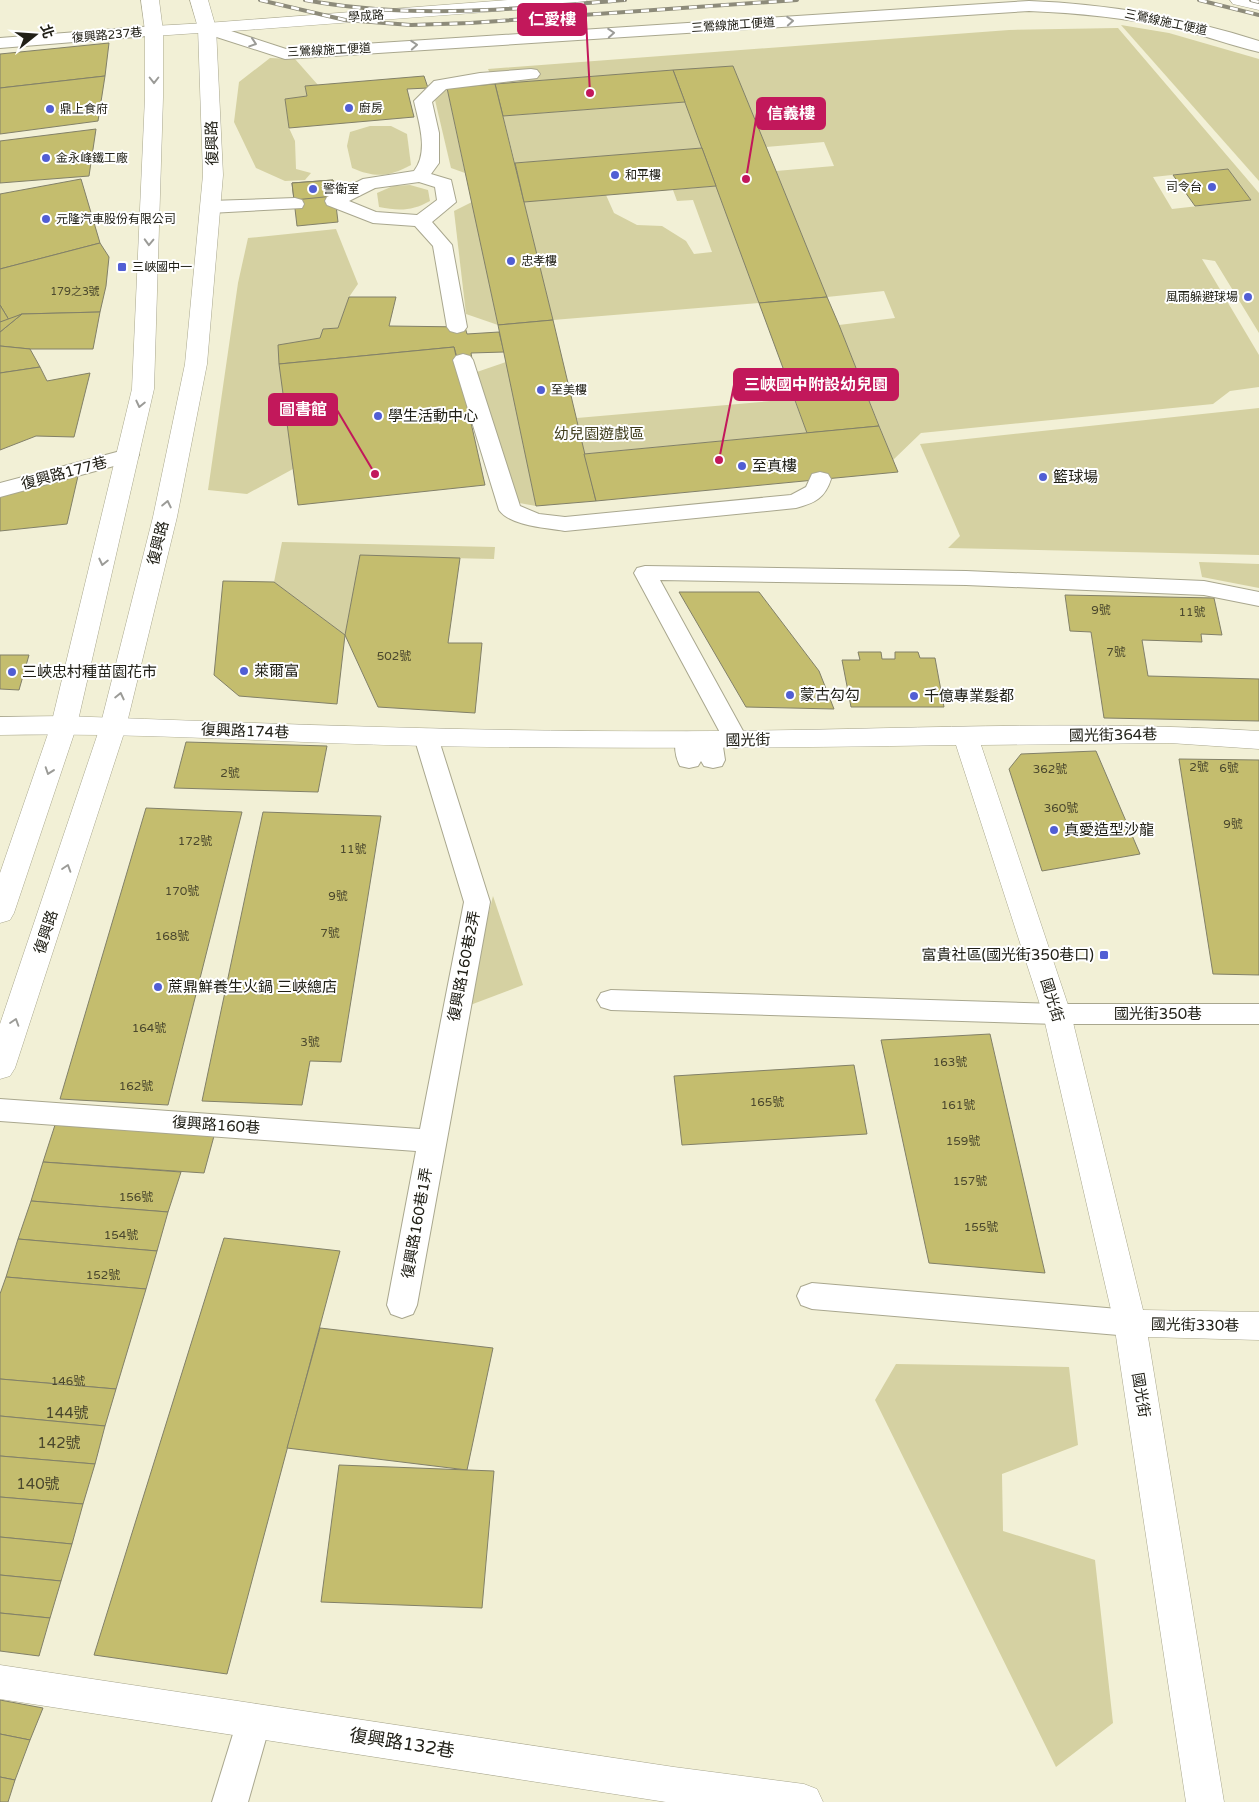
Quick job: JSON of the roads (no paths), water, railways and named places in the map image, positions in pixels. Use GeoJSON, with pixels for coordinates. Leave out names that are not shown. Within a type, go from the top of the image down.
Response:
{"type":"FeatureCollection","features":[{"type":"Feature","properties":{"kind":"main road"},"geometry":{"type":"LineString","coordinates":[[0,912],[64,725],[143,389],[154,97],[154,31],[150,0]]}},
{"type":"Feature","properties":{"kind":"main road","name":"復興路"},"geometry":{"type":"LineString","coordinates":[[0,1068],[114,727],[165,517],[196,364],[213,175],[207,28],[199,0]]}},
{"type":"Feature","properties":{"kind":"main road","name":"學成路"},"geometry":{"type":"LineString","coordinates":[[154,31],[578,0]]}},
{"type":"Feature","properties":{"kind":"main road"},"geometry":{"type":"LineString","coordinates":[[1239,0],[1259,5]]}},
{"type":"Feature","properties":{"kind":"main road","name":"復興路174巷"},"geometry":{"type":"LineString","coordinates":[[0,726],[64,725],[426,737]]}},
{"type":"Feature","properties":{"kind":"main road","name":"國光街364巷"},"geometry":{"type":"LineString","coordinates":[[966,738],[1170,734],[1259,740]]}},
{"type":"Feature","properties":{"kind":"main road","name":"國光街"},"geometry":{"type":"LineString","coordinates":[[426,737],[700,750],[736,740],[966,738],[1057,1014],[1130,1323],[1204,1802]]}},
{"type":"Feature","properties":{"kind":"main road","name":"國光街330巷"},"geometry":{"type":"LineString","coordinates":[[1130,1323],[1259,1326]]}},
{"type":"Feature","properties":{"kind":"main road","name":"復興路132巷"},"geometry":{"type":"LineString","coordinates":[[0,1682],[254,1721],[672,1794],[804,1802]]}},
{"type":"Feature","properties":{"kind":"lane","name":"三鶯線施工便道"},"geometry":{"type":"LineString","coordinates":[[207,28],[285,54],[1029,6],[1127,13],[1224,35],[1259,47]]}},
{"type":"Feature","properties":{"kind":"lane","name":"復興路237巷"},"geometry":{"type":"LineString","coordinates":[[0,43],[154,31]]}},
{"type":"Feature","properties":{"kind":"lane"},"geometry":{"type":"LineString","coordinates":[[420,176],[430,163],[430,133],[423,101],[440,85],[480,78],[531,74]]}},
{"type":"Feature","properties":{"kind":"lane"},"geometry":{"type":"LineString","coordinates":[[420,176],[444,184],[447,202],[420,221],[373,217],[334,201],[370,183],[420,176]]}},
{"type":"Feature","properties":{"kind":"lane"},"geometry":{"type":"LineString","coordinates":[[210,207],[295,204]]}},
{"type":"Feature","properties":{"kind":"lane"},"geometry":{"type":"LineString","coordinates":[[420,221],[442,246],[457,326]]}},
{"type":"Feature","properties":{"kind":"lane"},"geometry":{"type":"LineString","coordinates":[[464,360],[510,510],[535,520],[565,524],[796,501],[816,491],[820,480]]}},
{"type":"Feature","properties":{"kind":"lane","name":"復興路177巷"},"geometry":{"type":"LineString","coordinates":[[0,490],[128,456]]}},
{"type":"Feature","properties":{"kind":"lane"},"geometry":{"type":"LineString","coordinates":[[736,740],[645,572],[966,578],[1184,587],[1204,588],[1259,599]]}},
{"type":"Feature","properties":{"kind":"lane","name":"復興路160巷2弄"},"geometry":{"type":"LineString","coordinates":[[426,737],[476,902],[432,1141]]}},
{"type":"Feature","properties":{"kind":"lane","name":"國光街350巷"},"geometry":{"type":"LineString","coordinates":[[612,1000],[1057,1014],[1259,1014]]}},
{"type":"Feature","properties":{"kind":"lane","name":"復興路160巷"},"geometry":{"type":"LineString","coordinates":[[0,1110],[432,1141]]}},
{"type":"Feature","properties":{"kind":"lane","name":"復興路160巷1弄"},"geometry":{"type":"LineString","coordinates":[[402,1305],[432,1141]]}},
{"type":"Feature","properties":{"kind":"lane"},"geometry":{"type":"LineString","coordinates":[[812,1296],[1130,1323]]}},
{"type":"Feature","properties":{"kind":"lane"},"geometry":{"type":"LineString","coordinates":[[230,1802],[254,1721]]}},
{"type":"Feature","properties":{"kind":"railway"},"geometry":{"type":"LineString","coordinates":[[260,0],[345,20],[411,25],[470,23],[797,0]]}},
{"type":"Feature","properties":{"kind":"railway"},"geometry":{"type":"LineString","coordinates":[[305,0],[385,10],[425,11],[544,7],[625,0]]}},
{"type":"Feature","properties":{"kind":"railway"},"geometry":{"type":"LineString","coordinates":[[1199,0],[1259,15]]}},
{"type":"Feature","properties":{"kind":"railway"},"geometry":{"type":"LineString","coordinates":[[1251,0],[1259,2]]}},
{"type":"Feature","properties":{"kind":"place","name":"仁愛樓"},"geometry":{"type":"Point","coordinates":[590,93]}},
{"type":"Feature","properties":{"kind":"place","name":"廚房"},"geometry":{"type":"Point","coordinates":[349,108]}},
{"type":"Feature","properties":{"kind":"place","name":"鼎上食府"},"geometry":{"type":"Point","coordinates":[50,109]}},
{"type":"Feature","properties":{"kind":"place","name":"金永峰鐵工廠"},"geometry":{"type":"Point","coordinates":[46,158]}},
{"type":"Feature","properties":{"kind":"place","name":"和平樓"},"geometry":{"type":"Point","coordinates":[615,175]}},
{"type":"Feature","properties":{"kind":"place","name":"信義樓"},"geometry":{"type":"Point","coordinates":[746,179]}},
{"type":"Feature","properties":{"kind":"place","name":"司令台"},"geometry":{"type":"Point","coordinates":[1212,187]}},
{"type":"Feature","properties":{"kind":"place","name":"警衛室"},"geometry":{"type":"Point","coordinates":[313,189]}},
{"type":"Feature","properties":{"kind":"place","name":"元隆汽車股份有限公司"},"geometry":{"type":"Point","coordinates":[46,219]}},
{"type":"Feature","properties":{"kind":"place","name":"忠孝樓"},"geometry":{"type":"Point","coordinates":[511,261]}},
{"type":"Feature","properties":{"kind":"place","name":"三峽國中一"},"geometry":{"type":"Point","coordinates":[122,267]}},
{"type":"Feature","properties":{"kind":"place","name":"風雨躲避球場"},"geometry":{"type":"Point","coordinates":[1248,297]}},
{"type":"Feature","properties":{"kind":"place","name":"至美樓"},"geometry":{"type":"Point","coordinates":[541,390]}},
{"type":"Feature","properties":{"kind":"place","name":"學生活動中心"},"geometry":{"type":"Point","coordinates":[378,416]}},
{"type":"Feature","properties":{"kind":"place","name":"三峽國中附設幼兒園"},"geometry":{"type":"Point","coordinates":[719,460]}},
{"type":"Feature","properties":{"kind":"place","name":"至真樓"},"geometry":{"type":"Point","coordinates":[742,466]}},
{"type":"Feature","properties":{"kind":"place","name":"圖書館"},"geometry":{"type":"Point","coordinates":[375,474]}},
{"type":"Feature","properties":{"kind":"place","name":"籃球場"},"geometry":{"type":"Point","coordinates":[1043,477]}},
{"type":"Feature","properties":{"kind":"place","name":"萊爾富"},"geometry":{"type":"Point","coordinates":[244,671]}},
{"type":"Feature","properties":{"kind":"place","name":"三峽忠村種苗園花市"},"geometry":{"type":"Point","coordinates":[12,672]}},
{"type":"Feature","properties":{"kind":"place","name":"蒙古勾勾"},"geometry":{"type":"Point","coordinates":[790,695]}},
{"type":"Feature","properties":{"kind":"place","name":"千億專業髮都"},"geometry":{"type":"Point","coordinates":[914,696]}},
{"type":"Feature","properties":{"kind":"place","name":"真愛造型沙龍"},"geometry":{"type":"Point","coordinates":[1054,830]}},
{"type":"Feature","properties":{"kind":"place","name":"富貴社區(國光街350巷口)"},"geometry":{"type":"Point","coordinates":[1104,955]}},
{"type":"Feature","properties":{"kind":"place","name":"蔗鼎鮮養生火鍋 三峽總店"},"geometry":{"type":"Point","coordinates":[158,987]}},
{"type":"Feature","properties":{"kind":"park label","name":"幼兒園遊戲區"},"geometry":{"type":"Point","coordinates":[599,434]}}]}
